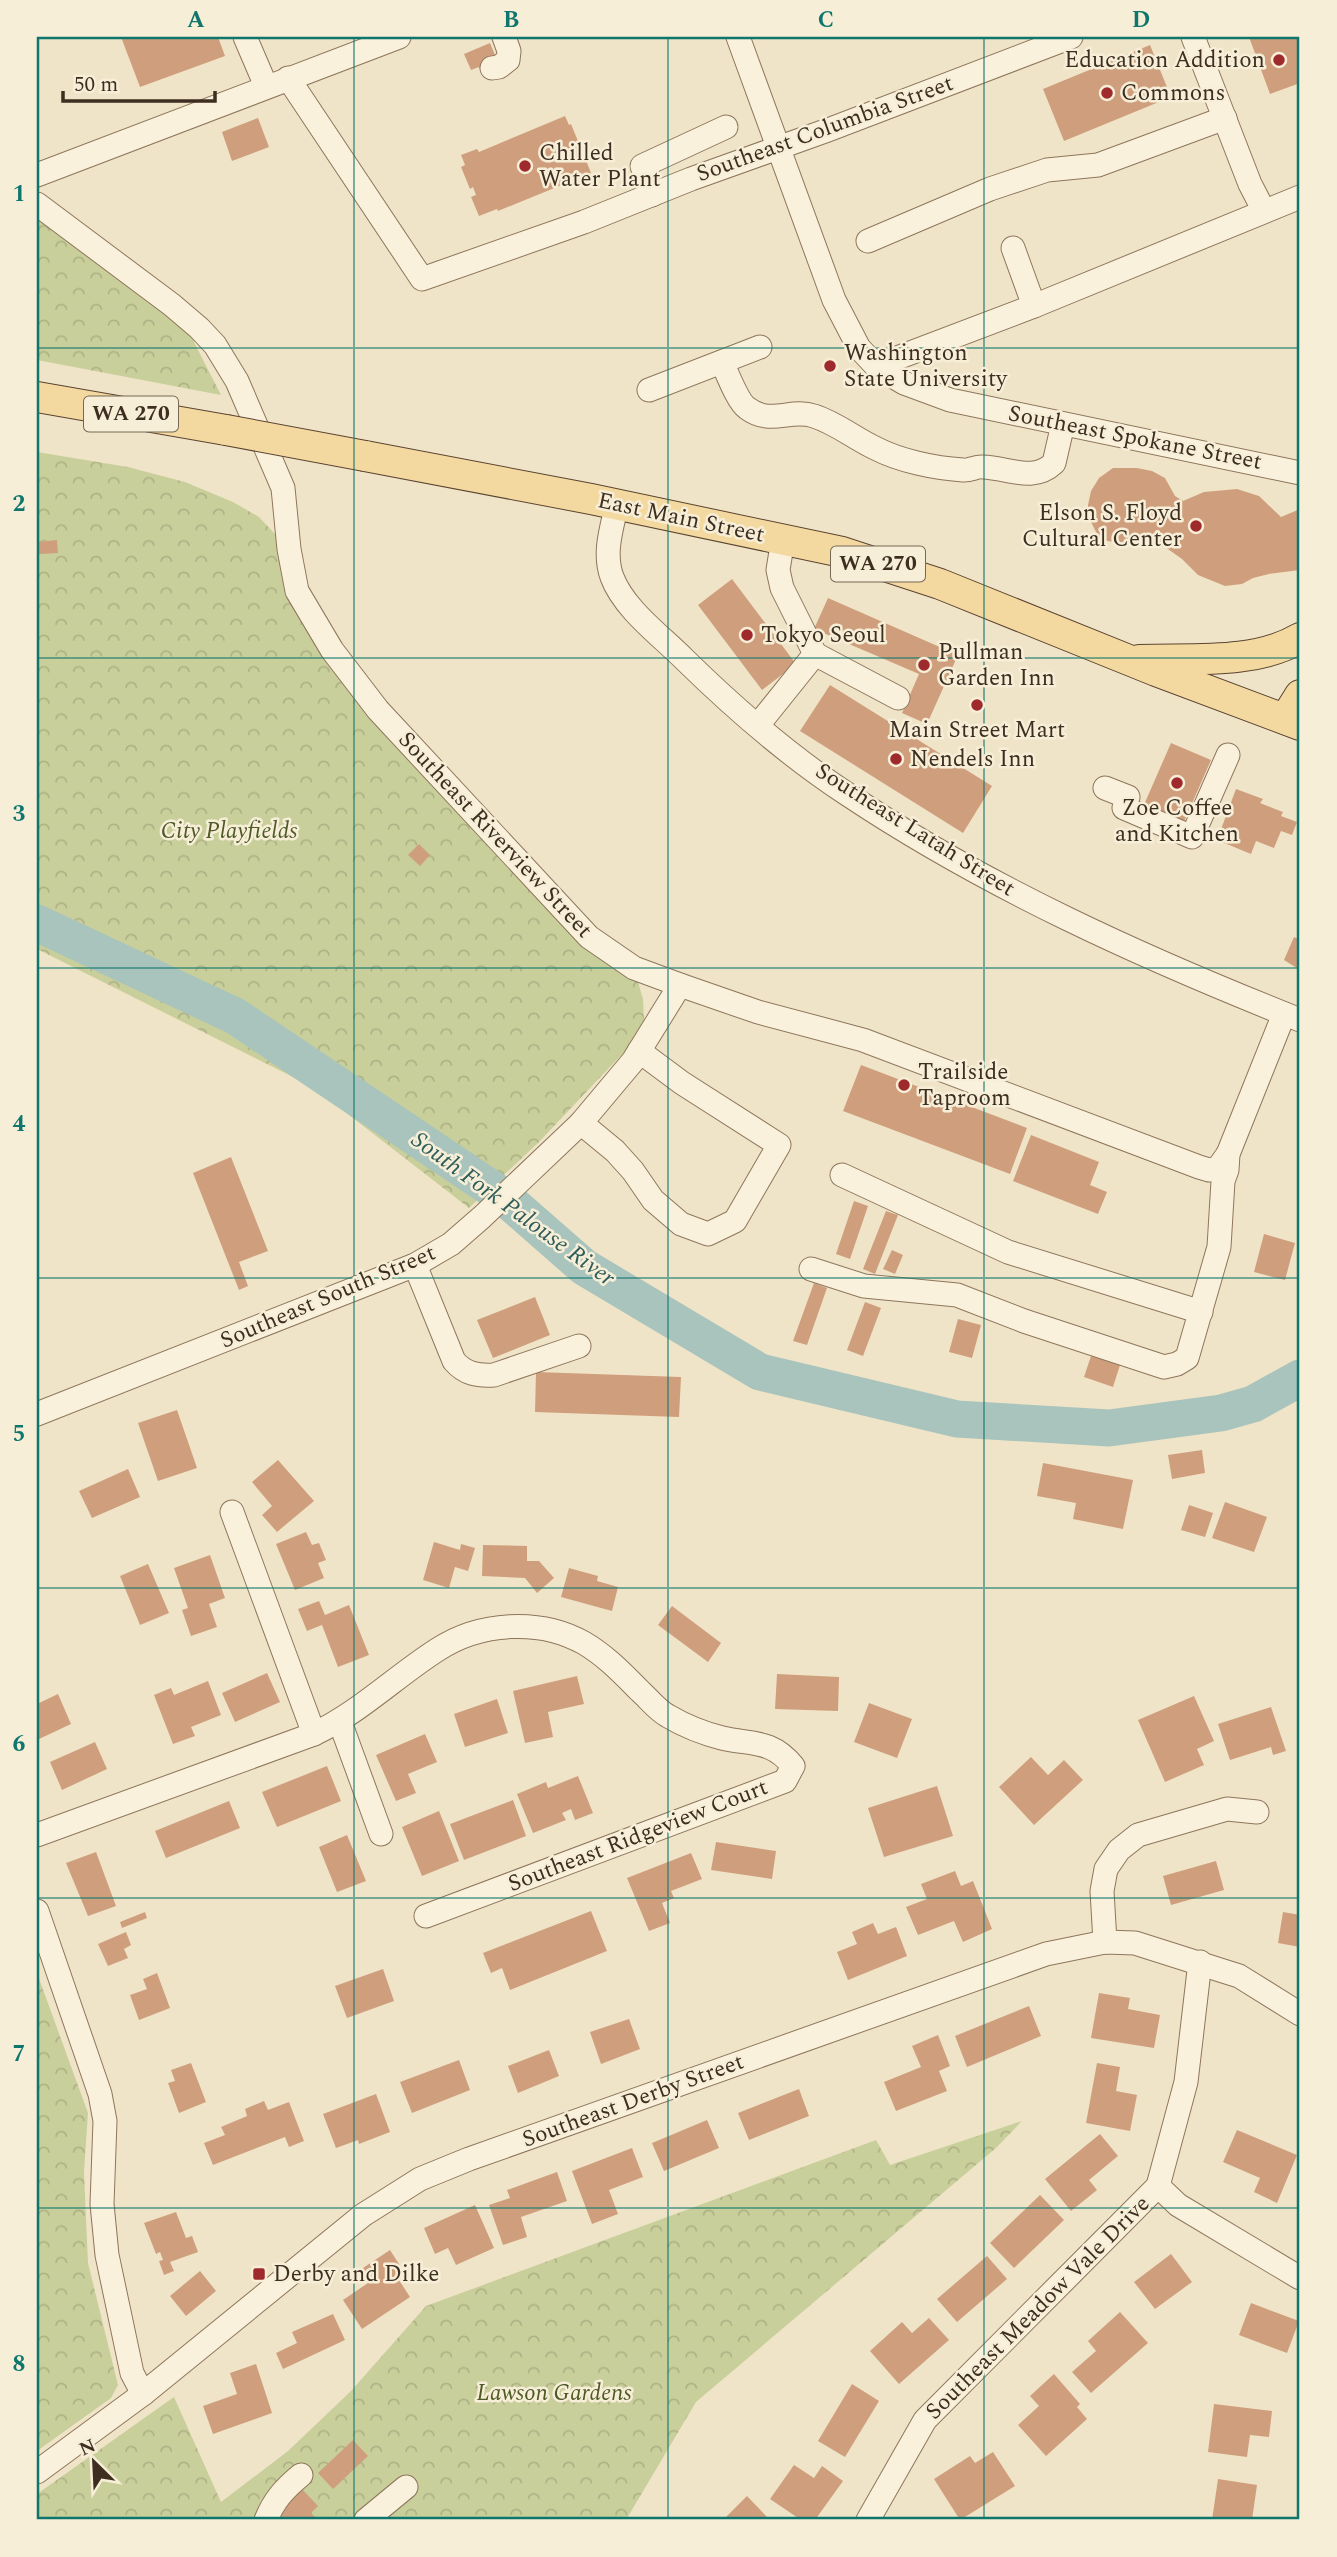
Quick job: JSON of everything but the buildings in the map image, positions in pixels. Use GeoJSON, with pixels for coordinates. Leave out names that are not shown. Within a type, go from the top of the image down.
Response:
{"type":"FeatureCollection","features":[{"type":"Feature","properties":{"kind":"main road","name":"East Main Street"},"geometry":{"type":"LineString","coordinates":[[37,397],[617,504],[842,552],[940,584],[1129,660],[1295,713]]}},
{"type":"Feature","properties":{"kind":"main road"},"geometry":{"type":"LineString","coordinates":[[1129,660],[1257,654],[1282,648],[1300,638]]}},
{"type":"Feature","properties":{"kind":"street"},"geometry":{"type":"LineString","coordinates":[[245,37],[266,86]]}},
{"type":"Feature","properties":{"kind":"street"},"geometry":{"type":"LineString","coordinates":[[37,175],[399,37]]}},
{"type":"Feature","properties":{"kind":"street"},"geometry":{"type":"LineString","coordinates":[[492,68],[504,65],[508,60],[509,51],[504,37]]}},
{"type":"Feature","properties":{"kind":"street","name":"Southeast Spokane Street"},"geometry":{"type":"LineString","coordinates":[[738,37],[834,300],[859,348],[876,366],[904,383],[950,400],[1300,473]]}},
{"type":"Feature","properties":{"kind":"street","name":"Southeast Columbia Street"},"geometry":{"type":"LineString","coordinates":[[288,78],[422,279],[584,222],[1071,37]]}},
{"type":"Feature","properties":{"kind":"street"},"geometry":{"type":"LineString","coordinates":[[1193,37],[1264,211]]}},
{"type":"Feature","properties":{"kind":"street"},"geometry":{"type":"LineString","coordinates":[[868,241],[990,189],[1047,170],[1098,165],[1225,118]]}},
{"type":"Feature","properties":{"kind":"street"},"geometry":{"type":"LineString","coordinates":[[652,195],[642,166],[726,127]]}},
{"type":"Feature","properties":{"kind":"street"},"geometry":{"type":"LineString","coordinates":[[876,366],[1034,306],[1300,197]]}},
{"type":"Feature","properties":{"kind":"street","name":"Southeast Riverview Street"},"geometry":{"type":"LineString","coordinates":[[37,204],[200,328],[215,345],[237,381],[282,488],[289,550],[298,591],[332,650],[378,710],[589,937],[634,968],[770,1016],[863,1040],[1199,1167],[1209,1170],[1218,1168],[1228,1154]]}},
{"type":"Feature","properties":{"kind":"street"},"geometry":{"type":"LineString","coordinates":[[1013,247],[1034,306]]}},
{"type":"Feature","properties":{"kind":"street"},"geometry":{"type":"LineString","coordinates":[[649,390],[760,347]]}},
{"type":"Feature","properties":{"kind":"street"},"geometry":{"type":"LineString","coordinates":[[722,362],[744,407],[761,416],[775,418],[811,415],[838,426],[876,449],[908,460],[965,471],[981,466],[1024,474],[1041,472],[1054,463],[1063,424]]}},
{"type":"Feature","properties":{"kind":"street","name":"Southeast Latah Street"},"geometry":{"type":"LineString","coordinates":[[617,504],[607,554],[611,576],[621,594],[695,670],[758,725],[845,793],[934,848],[1041,907],[1292,1017]]}},
{"type":"Feature","properties":{"kind":"street"},"geometry":{"type":"LineString","coordinates":[[783,539],[778,570],[782,588],[815,654],[898,698]]}},
{"type":"Feature","properties":{"kind":"street"},"geometry":{"type":"LineString","coordinates":[[758,725],[815,654]]}},
{"type":"Feature","properties":{"kind":"street"},"geometry":{"type":"LineString","coordinates":[[1105,788],[1128,797],[1124,808],[1192,837],[1228,755]]}},
{"type":"Feature","properties":{"kind":"street","name":"Southeast South Street"},"geometry":{"type":"LineString","coordinates":[[37,1414],[415,1265],[451,1244],[581,1123],[639,1051],[680,985]]}},
{"type":"Feature","properties":{"kind":"street"},"geometry":{"type":"LineString","coordinates":[[811,1269],[864,1286],[957,1295],[1024,1321],[1164,1367],[1177,1364],[1187,1358],[1219,1247],[1223,1181],[1228,1154],[1292,1017]]}},
{"type":"Feature","properties":{"kind":"street"},"geometry":{"type":"LineString","coordinates":[[581,1123],[615,1150],[653,1200],[681,1224],[708,1234],[735,1221],[779,1145],[682,1083],[639,1051]]}},
{"type":"Feature","properties":{"kind":"street"},"geometry":{"type":"LineString","coordinates":[[842,1175],[1008,1252],[1201,1312]]}},
{"type":"Feature","properties":{"kind":"street"},"geometry":{"type":"LineString","coordinates":[[415,1265],[454,1361],[462,1370],[481,1376],[494,1375],[579,1346]]}},
{"type":"Feature","properties":{"kind":"street"},"geometry":{"type":"LineString","coordinates":[[232,1512],[314,1734]]}},
{"type":"Feature","properties":{"kind":"street","name":"Southeast Ridgeview Court"},"geometry":{"type":"LineString","coordinates":[[37,1835],[314,1734],[340,1722],[438,1648],[475,1632],[512,1626],[547,1628],[579,1641],[606,1656],[663,1714],[692,1729],[724,1738],[763,1744],[782,1752],[793,1766],[785,1781],[426,1916]]}},
{"type":"Feature","properties":{"kind":"street"},"geometry":{"type":"LineString","coordinates":[[340,1722],[381,1834]]}},
{"type":"Feature","properties":{"kind":"street"},"geometry":{"type":"LineString","coordinates":[[1105,1942],[1102,1891],[1106,1869],[1119,1850],[1138,1835],[1227,1809],[1257,1812]]}},
{"type":"Feature","properties":{"kind":"street"},"geometry":{"type":"LineString","coordinates":[[37,1911],[100,2094],[105,2121],[102,2204],[107,2255],[132,2373],[142,2394]]}},
{"type":"Feature","properties":{"kind":"street","name":"Southeast Derby Street"},"geometry":{"type":"LineString","coordinates":[[37,2472],[142,2394],[363,2215],[420,2179],[482,2154],[1046,1954],[1105,1942],[1135,1943],[1239,1976],[1300,2014]]}},
{"type":"Feature","properties":{"kind":"street","name":"Southeast Meadow Vale Drive"},"geometry":{"type":"LineString","coordinates":[[868,2520],[925,2420],[1158,2186],[1186,2082],[1200,1962]]}},
{"type":"Feature","properties":{"kind":"street"},"geometry":{"type":"LineString","coordinates":[[1158,2186],[1178,2205],[1300,2278]]}},
{"type":"Feature","properties":{"kind":"street"},"geometry":{"type":"LineString","coordinates":[[266,2520],[273,2503],[284,2489],[301,2475]]}},
{"type":"Feature","properties":{"kind":"street"},"geometry":{"type":"LineString","coordinates":[[366,2520],[405,2487]]}},
{"type":"Feature","properties":{"kind":"green space"},"geometry":{"type":"Polygon","coordinates":[[[37,215],[198,336],[194,342],[221,395],[37,360],[37,215]]]}},
{"type":"Feature","properties":{"kind":"green space","name":"City Playfields"},"geometry":{"type":"Polygon","coordinates":[[[37,452],[128,467],[185,482],[233,502],[259,517],[289,549],[297,591],[378,710],[634,968],[643,999],[644,1020],[626,1050],[539,1142],[469,1208],[313,1087],[37,949],[37,452]]]}},
{"type":"Feature","properties":{"kind":"green space"},"geometry":{"type":"Polygon","coordinates":[[[37,1973],[88,2113],[84,2172],[88,2263],[118,2385],[111,2398],[37,2451],[37,1973]]]}},
{"type":"Feature","properties":{"kind":"green space","name":"Lawson Gardens"},"geometry":{"type":"Polygon","coordinates":[[[1022,2121],[996,2148],[696,2402],[626,2520],[37,2520],[37,2494],[174,2397],[221,2502],[288,2451],[351,2391],[426,2306],[876,2140],[890,2165],[1022,2121]]]}},
{"type":"Feature","properties":{"kind":"waterway","name":"South Fork Palouse River"},"geometry":{"type":"LineString","coordinates":[[37,923],[235,1016],[504,1197],[584,1267],[760,1372],[957,1419],[1109,1428],[1221,1413],[1253,1404],[1300,1378]]}},
{"type":"Feature","properties":{"kind":"place","name":"Education Addition"},"geometry":{"type":"Point","coordinates":[1279,60]}},
{"type":"Feature","properties":{"kind":"place","name":"Commons"},"geometry":{"type":"Point","coordinates":[1107,93]}},
{"type":"Feature","properties":{"kind":"place","name":"Chilled Water Plant"},"geometry":{"type":"Point","coordinates":[525,166]}},
{"type":"Feature","properties":{"kind":"place","name":"Washington State University"},"geometry":{"type":"Point","coordinates":[830,366]}},
{"type":"Feature","properties":{"kind":"place","name":"Elson S. Floyd Cultural Center"},"geometry":{"type":"Point","coordinates":[1196,526]}},
{"type":"Feature","properties":{"kind":"place","name":"Tokyo Seoul"},"geometry":{"type":"Point","coordinates":[747,635]}},
{"type":"Feature","properties":{"kind":"place","name":"Pullman Garden Inn"},"geometry":{"type":"Point","coordinates":[924,665]}},
{"type":"Feature","properties":{"kind":"place","name":"Main Street Mart"},"geometry":{"type":"Point","coordinates":[977,705]}},
{"type":"Feature","properties":{"kind":"place","name":"Nendels Inn"},"geometry":{"type":"Point","coordinates":[896,759]}},
{"type":"Feature","properties":{"kind":"place","name":"Zoe Coffee and Kitchen"},"geometry":{"type":"Point","coordinates":[1177,783]}},
{"type":"Feature","properties":{"kind":"place","name":"Trailside Taproom"},"geometry":{"type":"Point","coordinates":[904,1085]}},
{"type":"Feature","properties":{"kind":"place","name":"Derby and Dilke"},"geometry":{"type":"Point","coordinates":[259,2274]}}]}
